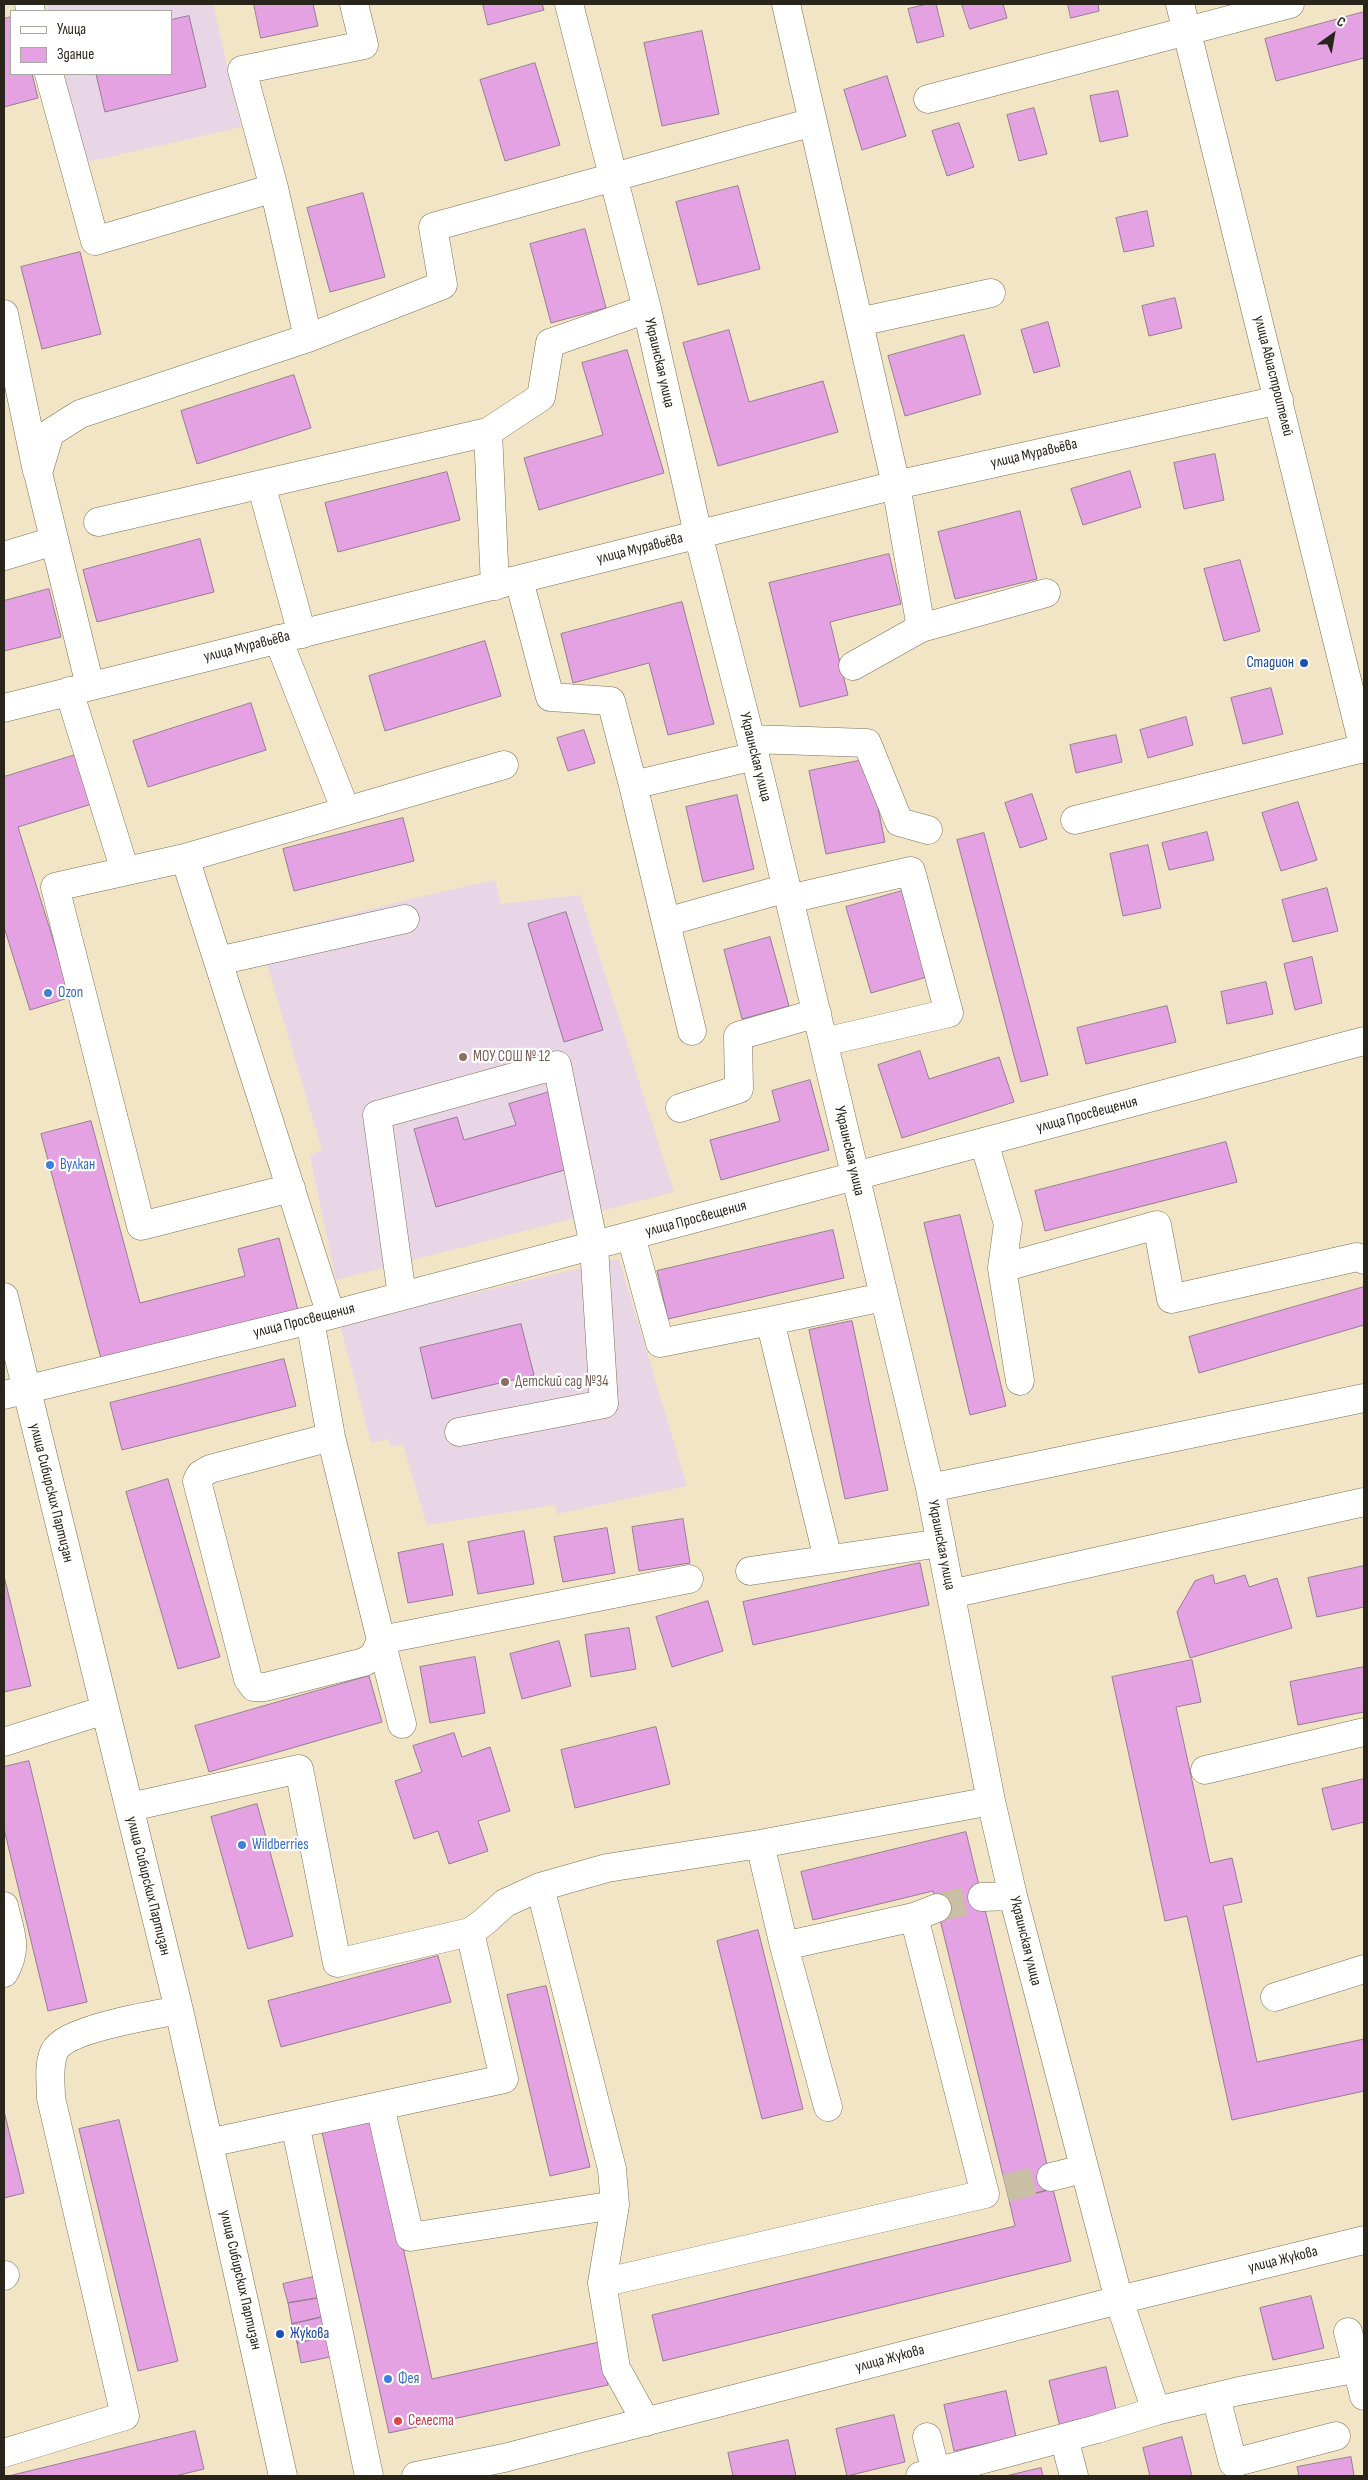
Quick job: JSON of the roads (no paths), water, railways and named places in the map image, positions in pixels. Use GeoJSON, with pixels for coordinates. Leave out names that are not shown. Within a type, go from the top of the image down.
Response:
{"type":"FeatureCollection","features":[{"type":"Feature","properties":{"kind":"street"},"geometry":{"type":"LineString","coordinates":[[308,338],[274,188],[242,70],[364,45],[354,4]]}},
{"type":"Feature","properties":{"kind":"street","name":"Украинская улица"},"geometry":{"type":"LineString","coordinates":[[569,4],[647,309],[698,534],[753,747],[930,1488],[991,1802],[1083,2169],[1119,2300],[1156,2411]]}},
{"type":"Feature","properties":{"kind":"street"},"geometry":{"type":"LineString","coordinates":[[786,4],[896,485],[921,628]]}},
{"type":"Feature","properties":{"kind":"street","name":"улица Авиастроителей"},"geometry":{"type":"LineString","coordinates":[[1180,4],[1364,749]]}},
{"type":"Feature","properties":{"kind":"street"},"geometry":{"type":"LineString","coordinates":[[928,100],[1290,4]]}},
{"type":"Feature","properties":{"kind":"street"},"geometry":{"type":"LineString","coordinates":[[49,75],[95,241],[274,188]]}},
{"type":"Feature","properties":{"kind":"street"},"geometry":{"type":"LineString","coordinates":[[38,473],[50,433],[80,414],[308,338],[443,285],[433,227],[813,122]]}},
{"type":"Feature","properties":{"kind":"street"},"geometry":{"type":"LineString","coordinates":[[859,322],[991,293]]}},
{"type":"Feature","properties":{"kind":"street"},"geometry":{"type":"LineString","coordinates":[[98,522],[488,432],[541,396],[550,343],[647,309]]}},
{"type":"Feature","properties":{"kind":"street"},"geometry":{"type":"LineString","coordinates":[[4,314],[54,541],[80,688],[125,871]]}},
{"type":"Feature","properties":{"kind":"street","name":"улица Муравьёва"},"geometry":{"type":"LineString","coordinates":[[4,708],[896,485],[1279,400]]}},
{"type":"Feature","properties":{"kind":"street"},"geometry":{"type":"LineString","coordinates":[[488,432],[507,583],[550,697],[611,701],[634,785],[692,1031]]}},
{"type":"Feature","properties":{"kind":"street"},"geometry":{"type":"LineString","coordinates":[[261,484],[290,636],[346,811]]}},
{"type":"Feature","properties":{"kind":"street"},"geometry":{"type":"LineString","coordinates":[[4,556],[54,541]]}},
{"type":"Feature","properties":{"kind":"street"},"geometry":{"type":"LineString","coordinates":[[853,666],[921,628],[1046,593]]}},
{"type":"Feature","properties":{"kind":"street"},"geometry":{"type":"LineString","coordinates":[[634,785],[753,747],[867,743],[900,822],[928,830]]}},
{"type":"Feature","properties":{"kind":"street"},"geometry":{"type":"LineString","coordinates":[[1075,820],[1364,749]]}},
{"type":"Feature","properties":{"kind":"street"},"geometry":{"type":"LineString","coordinates":[[291,1188],[141,1226],[55,887],[185,858],[504,765]]}},
{"type":"Feature","properties":{"kind":"street"},"geometry":{"type":"LineString","coordinates":[[185,858],[291,1188],[321,1318],[331,1437],[402,1724]]}},
{"type":"Feature","properties":{"kind":"street"},"geometry":{"type":"LineString","coordinates":[[666,922],[788,893],[911,871],[949,1013],[824,1042]]}},
{"type":"Feature","properties":{"kind":"street"},"geometry":{"type":"LineString","coordinates":[[218,960],[405,919]]}},
{"type":"Feature","properties":{"kind":"street"},"geometry":{"type":"LineString","coordinates":[[680,1108],[739,1089],[738,1036],[817,1013]]}},
{"type":"Feature","properties":{"kind":"street","name":"улица Просвещения"},"geometry":{"type":"LineString","coordinates":[[14,1391],[321,1318],[1364,1041]]}},
{"type":"Feature","properties":{"kind":"street"},"geometry":{"type":"LineString","coordinates":[[402,1296],[377,1116],[557,1065],[594,1246],[604,1404],[460,1432]]}},
{"type":"Feature","properties":{"kind":"street"},"geometry":{"type":"LineString","coordinates":[[984,1142],[1008,1224],[1002,1268],[1020,1380]]}},
{"type":"Feature","properties":{"kind":"street"},"geometry":{"type":"LineString","coordinates":[[1002,1268],[1158,1224],[1171,1299],[1357,1257],[1364,1260]]}},
{"type":"Feature","properties":{"kind":"street"},"geometry":{"type":"LineString","coordinates":[[631,1236],[660,1343],[883,1297]]}},
{"type":"Feature","properties":{"kind":"street","name":"улица Сибирских Партизан"},"geometry":{"type":"LineString","coordinates":[[4,1297],[14,1391],[105,1710],[179,2010],[283,2476]]}},
{"type":"Feature","properties":{"kind":"street"},"geometry":{"type":"LineString","coordinates":[[770,1321],[828,1560]]}},
{"type":"Feature","properties":{"kind":"street"},"geometry":{"type":"LineString","coordinates":[[930,1488],[1364,1398]]}},
{"type":"Feature","properties":{"kind":"street"},"geometry":{"type":"LineString","coordinates":[[331,1437],[210,1469],[200,1475],[197,1481],[248,1679],[254,1687],[265,1687],[364,1662],[374,1656],[381,1640]]}},
{"type":"Feature","properties":{"kind":"street"},"geometry":{"type":"LineString","coordinates":[[951,1594],[1364,1502]]}},
{"type":"Feature","properties":{"kind":"street"},"geometry":{"type":"LineString","coordinates":[[750,1571],[941,1543]]}},
{"type":"Feature","properties":{"kind":"street"},"geometry":{"type":"LineString","coordinates":[[381,1640],[689,1578]]}},
{"type":"Feature","properties":{"kind":"street"},"geometry":{"type":"LineString","coordinates":[[4,1742],[105,1710]]}},
{"type":"Feature","properties":{"kind":"street"},"geometry":{"type":"LineString","coordinates":[[1205,1770],[1364,1732]]}},
{"type":"Feature","properties":{"kind":"street"},"geometry":{"type":"LineString","coordinates":[[135,1806],[299,1769],[337,1963],[470,1932],[505,1903],[540,1887],[608,1868],[760,1844],[991,1802]]}},
{"type":"Feature","properties":{"kind":"street"},"geometry":{"type":"LineString","coordinates":[[760,1844],[784,1946],[828,2108]]}},
{"type":"Feature","properties":{"kind":"street"},"geometry":{"type":"LineString","coordinates":[[540,1887],[612,2169],[615,2205],[602,2283],[616,2368],[646,2422]]}},
{"type":"Feature","properties":{"kind":"street"},"geometry":{"type":"LineString","coordinates":[[982,1898],[1014,1896]]}},
{"type":"Feature","properties":{"kind":"street"},"geometry":{"type":"LineString","coordinates":[[4,1906],[14,1950],[11,1961],[4,1973]]}},
{"type":"Feature","properties":{"kind":"street"},"geometry":{"type":"LineString","coordinates":[[602,2283],[995,2191],[926,1912],[784,1946]]}},
{"type":"Feature","properties":{"kind":"street"},"geometry":{"type":"LineString","coordinates":[[209,2143],[504,2079],[470,1932]]}},
{"type":"Feature","properties":{"kind":"street"},"geometry":{"type":"LineString","coordinates":[[1275,1997],[1364,1969]]}},
{"type":"Feature","properties":{"kind":"street"},"geometry":{"type":"LineString","coordinates":[[4,2453],[125,2416],[50,2098],[51,2067],[54,2052],[64,2040],[101,2027],[179,2010]]}},
{"type":"Feature","properties":{"kind":"street"},"geometry":{"type":"LineString","coordinates":[[380,2106],[410,2237],[615,2205]]}},
{"type":"Feature","properties":{"kind":"street"},"geometry":{"type":"LineString","coordinates":[[296,2124],[369,2476]]}},
{"type":"Feature","properties":{"kind":"street"},"geometry":{"type":"LineString","coordinates":[[1051,2177],[1083,2169]]}},
{"type":"Feature","properties":{"kind":"street","name":"улица Жукова"},"geometry":{"type":"LineString","coordinates":[[416,2476],[504,2458],[1119,2300],[1364,2240]]}},
{"type":"Feature","properties":{"kind":"street"},"geometry":{"type":"LineString","coordinates":[[1348,2332],[1361,2368],[1364,2396]]}},
{"type":"Feature","properties":{"kind":"street"},"geometry":{"type":"LineString","coordinates":[[927,2437],[931,2475],[1156,2411],[1361,2368]]}},
{"type":"Feature","properties":{"kind":"street"},"geometry":{"type":"LineString","coordinates":[[1216,2397],[1232,2463],[1336,2436]]}},
{"type":"Feature","properties":{"kind":"street"},"geometry":{"type":"LineString","coordinates":[[1064,2438],[1074,2476]]}},
{"type":"Feature","properties":{"kind":"tunnel"},"geometry":{"type":"LineString","coordinates":[[937,1908],[982,1897]]}},
{"type":"Feature","properties":{"kind":"tunnel"},"geometry":{"type":"LineString","coordinates":[[1006,2188],[1051,2177]]}},
{"type":"Feature","properties":{"kind":"place","name":"Стадион"},"geometry":{"type":"Point","coordinates":[1304,663]}},
{"type":"Feature","properties":{"kind":"place","name":"Ozon"},"geometry":{"type":"Point","coordinates":[48,993]}},
{"type":"Feature","properties":{"kind":"place","name":"МОУ СОШ № 12"},"geometry":{"type":"Point","coordinates":[463,1057]}},
{"type":"Feature","properties":{"kind":"place","name":"Вулкан"},"geometry":{"type":"Point","coordinates":[50,1165]}},
{"type":"Feature","properties":{"kind":"place","name":"Детский сад №34"},"geometry":{"type":"Point","coordinates":[505,1382]}},
{"type":"Feature","properties":{"kind":"place","name":"Wildberries"},"geometry":{"type":"Point","coordinates":[242,1845]}},
{"type":"Feature","properties":{"kind":"place","name":"Жукова"},"geometry":{"type":"Point","coordinates":[280,2334]}},
{"type":"Feature","properties":{"kind":"place","name":"Фея"},"geometry":{"type":"Point","coordinates":[388,2379]}},
{"type":"Feature","properties":{"kind":"place","name":"Селеста"},"geometry":{"type":"Point","coordinates":[398,2421]}}]}
